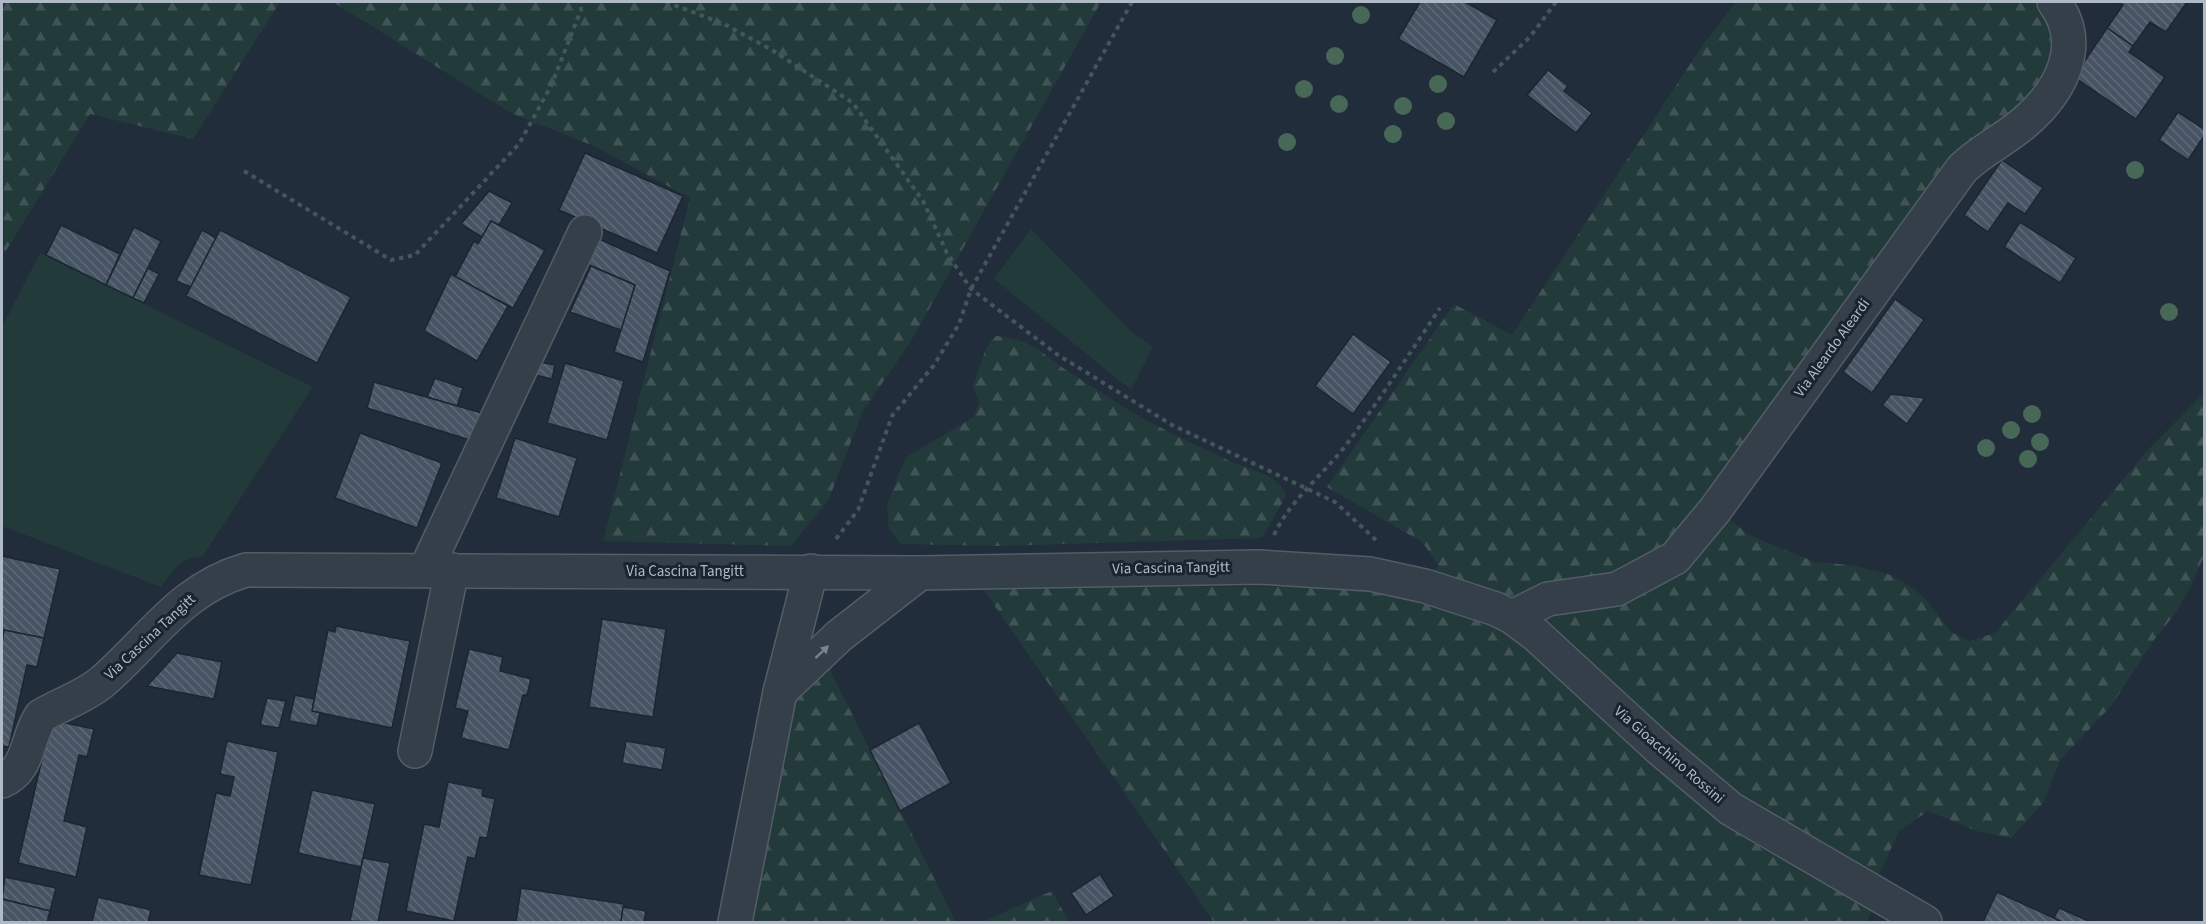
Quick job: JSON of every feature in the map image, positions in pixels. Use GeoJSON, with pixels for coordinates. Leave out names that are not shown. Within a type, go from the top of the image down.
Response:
{"type":"FeatureCollection","features":[{"type":"Feature","properties":{"kind":"street","name":"Via Aleardo Aleardi"},"geometry":{"type":"LineString","coordinates":[[1512,617],[1548,598],[1617,589],[1675,558],[1715,510],[1962,169],[1977,155],[2025,123],[2050,97],[2065,70],[2068,51],[2064,15],[2054,2]]}},
{"type":"Feature","properties":{"kind":"street"},"geometry":{"type":"LineString","coordinates":[[415,751],[439,570],[585,232]]}},
{"type":"Feature","properties":{"kind":"street","name":"Via Cascina Tangitt"},"geometry":{"type":"LineString","coordinates":[[2,781],[19,768],[41,716],[80,697],[101,682],[181,604],[223,577],[246,570],[920,573],[1259,567],[1370,574],[1455,595]]}},
{"type":"Feature","properties":{"kind":"street"},"geometry":{"type":"LineString","coordinates":[[735,922],[780,692],[811,571]]}},
{"type":"Feature","properties":{"kind":"street"},"geometry":{"type":"LineString","coordinates":[[780,692],[839,636],[920,573]]}},
{"type":"Feature","properties":{"kind":"street","name":"Via Gioacchino Rossini"},"geometry":{"type":"LineString","coordinates":[[1455,595],[1512,617],[1535,634],[1698,783],[1731,808],[1925,922]]}},
{"type":"Feature","properties":{"kind":"path"},"geometry":{"type":"LineString","coordinates":[[244,171],[391,260],[415,255],[519,144],[551,86],[580,10],[580,2]]}},
{"type":"Feature","properties":{"kind":"path"},"geometry":{"type":"LineString","coordinates":[[666,2],[724,24],[853,103],[923,201],[947,253],[971,289],[1058,355],[1172,425],[1335,502],[1384,548]]}},
{"type":"Feature","properties":{"kind":"path"},"geometry":{"type":"LineString","coordinates":[[811,571],[858,510],[892,416],[934,365],[959,324],[971,289],[1132,2]]}},
{"type":"Feature","properties":{"kind":"path"},"geometry":{"type":"LineString","coordinates":[[1493,72],[1530,37],[1556,2]]}},
{"type":"Feature","properties":{"kind":"path"},"geometry":{"type":"LineString","coordinates":[[1259,567],[1280,521],[1306,488],[1344,447],[1440,309]]}},
{"type":"Feature","properties":{"kind":"green space"},"geometry":{"type":"Polygon","coordinates":[[[2,2],[280,2],[193,139],[90,114],[4,254],[2,2]]]}},
{"type":"Feature","properties":{"kind":"green space"},"geometry":{"type":"Polygon","coordinates":[[[333,2],[1101,2],[911,341],[862,413],[829,499],[791,546],[603,541],[690,198],[594,146],[511,113],[333,2]]]}},
{"type":"Feature","properties":{"kind":"green space"},"geometry":{"type":"Polygon","coordinates":[[[1736,2],[2042,2],[2060,64],[1710,503],[1749,535],[1815,562],[1851,565],[1888,574],[1913,588],[1927,601],[1951,632],[1969,641],[1995,633],[2146,452],[2204,393],[2204,556],[2189,590],[2111,706],[2061,759],[2043,803],[2011,838],[1977,831],[1928,811],[1899,831],[1879,875],[1880,892],[1867,922],[1214,922],[981,586],[1393,587],[1431,573],[1439,566],[1422,542],[1327,487],[1454,304],[1512,335],[1704,43],[1736,2]]]}},
{"type":"Feature","properties":{"kind":"green space"},"geometry":{"type":"Polygon","coordinates":[[[1031,229],[1130,330],[1153,347],[1131,390],[994,279],[1031,229]]]}},
{"type":"Feature","properties":{"kind":"green space"},"geometry":{"type":"Polygon","coordinates":[[[40,253],[313,387],[203,556],[183,562],[169,575],[161,587],[2,526],[2,327],[40,253]]]}},
{"type":"Feature","properties":{"kind":"green space"},"geometry":{"type":"Polygon","coordinates":[[[996,336],[1008,337],[1027,344],[1127,409],[1178,436],[1278,483],[1286,496],[1262,538],[1003,546],[901,544],[889,529],[887,505],[905,458],[974,417],[979,402],[973,386],[986,348],[996,336]]]}},
{"type":"Feature","properties":{"kind":"green space"},"geometry":{"type":"Polygon","coordinates":[[[827,664],[956,922],[743,922],[787,701],[827,664]]]}},
{"type":"Feature","properties":{"kind":"green space"},"geometry":{"type":"Polygon","coordinates":[[[1052,891],[1069,922],[982,922],[1052,891]]]}},
{"type":"Feature","properties":{"kind":"building"},"geometry":{"type":"Polygon","coordinates":[[[1420,2],[1465,2],[1497,20],[1464,77],[1398,39],[1420,2]]]}},
{"type":"Feature","properties":{"kind":"building"},"geometry":{"type":"Polygon","coordinates":[[[2118,2],[2187,2],[2166,32],[2150,22],[2133,46],[2107,28],[2123,5],[2118,2]]]}},
{"type":"Feature","properties":{"kind":"building"},"geometry":{"type":"Polygon","coordinates":[[[2107,28],[2133,46],[2129,52],[2165,77],[2136,119],[2074,77],[2107,28]]]}},
{"type":"Feature","properties":{"kind":"building"},"geometry":{"type":"Polygon","coordinates":[[[1548,70],[1568,86],[1564,91],[1592,113],[1576,133],[1527,95],[1548,70]]]}},
{"type":"Feature","properties":{"kind":"building"},"geometry":{"type":"Polygon","coordinates":[[[2178,112],[2204,129],[2204,136],[2188,160],[2159,140],[2178,112]]]}},
{"type":"Feature","properties":{"kind":"building"},"geometry":{"type":"Polygon","coordinates":[[[585,153],[683,196],[657,253],[559,210],[585,153]]]}},
{"type":"Feature","properties":{"kind":"building"},"geometry":{"type":"Polygon","coordinates":[[[2002,160],[2043,188],[2025,214],[2008,203],[1988,232],[1964,215],[2002,160]]]}},
{"type":"Feature","properties":{"kind":"building"},"geometry":{"type":"Polygon","coordinates":[[[489,191],[512,203],[499,225],[491,221],[482,237],[461,224],[489,191]]]}},
{"type":"Feature","properties":{"kind":"building"},"geometry":{"type":"Polygon","coordinates":[[[491,221],[545,250],[513,308],[455,277],[474,241],[478,244],[491,221]]]}},
{"type":"Feature","properties":{"kind":"building"},"geometry":{"type":"Polygon","coordinates":[[[2020,222],[2076,258],[2060,283],[2004,247],[2020,222]]]}},
{"type":"Feature","properties":{"kind":"building"},"geometry":{"type":"Polygon","coordinates":[[[61,225],[120,254],[106,285],[46,255],[61,225]]]}},
{"type":"Feature","properties":{"kind":"building"},"geometry":{"type":"Polygon","coordinates":[[[134,227],[161,241],[133,298],[106,285],[134,227]]]}},
{"type":"Feature","properties":{"kind":"building"},"geometry":{"type":"Polygon","coordinates":[[[202,230],[216,238],[191,287],[176,281],[202,230]]]}},
{"type":"Feature","properties":{"kind":"building"},"geometry":{"type":"Polygon","coordinates":[[[220,230],[351,297],[317,363],[186,296],[220,230]]]}},
{"type":"Feature","properties":{"kind":"building"},"geometry":{"type":"Polygon","coordinates":[[[599,239],[670,271],[643,362],[614,352],[635,285],[587,264],[599,239]]]}},
{"type":"Feature","properties":{"kind":"building"},"geometry":{"type":"Polygon","coordinates":[[[591,266],[635,285],[621,330],[570,312],[591,266]]]}},
{"type":"Feature","properties":{"kind":"building"},"geometry":{"type":"Polygon","coordinates":[[[148,268],[159,274],[144,303],[133,298],[148,268]]]}},
{"type":"Feature","properties":{"kind":"building"},"geometry":{"type":"Polygon","coordinates":[[[451,274],[508,306],[477,361],[424,331],[451,274]]]}},
{"type":"Feature","properties":{"kind":"building"},"geometry":{"type":"Polygon","coordinates":[[[1895,299],[1924,320],[1872,393],[1843,372],[1895,299]]]}},
{"type":"Feature","properties":{"kind":"building"},"geometry":{"type":"Polygon","coordinates":[[[1353,334],[1391,362],[1353,414],[1315,386],[1353,334]]]}},
{"type":"Feature","properties":{"kind":"building"},"geometry":{"type":"Polygon","coordinates":[[[539,362],[555,365],[552,379],[535,375],[539,362]]]}},
{"type":"Feature","properties":{"kind":"building"},"geometry":{"type":"Polygon","coordinates":[[[565,363],[624,381],[607,440],[547,423],[565,363]]]}},
{"type":"Feature","properties":{"kind":"building"},"geometry":{"type":"Polygon","coordinates":[[[435,378],[463,388],[457,406],[427,397],[435,378]]]}},
{"type":"Feature","properties":{"kind":"building"},"geometry":{"type":"Polygon","coordinates":[[[374,382],[482,413],[470,440],[367,408],[374,382]]]}},
{"type":"Feature","properties":{"kind":"building"},"geometry":{"type":"Polygon","coordinates":[[[1891,394],[1925,398],[1907,424],[1882,405],[1891,394]]]}},
{"type":"Feature","properties":{"kind":"building"},"geometry":{"type":"Polygon","coordinates":[[[360,433],[442,463],[417,528],[335,498],[360,433]]]}},
{"type":"Feature","properties":{"kind":"building"},"geometry":{"type":"Polygon","coordinates":[[[515,438],[577,458],[559,517],[496,498],[515,438]]]}},
{"type":"Feature","properties":{"kind":"building"},"geometry":{"type":"Polygon","coordinates":[[[2,556],[60,569],[44,638],[2,630],[2,556]]]}},
{"type":"Feature","properties":{"kind":"building"},"geometry":{"type":"Polygon","coordinates":[[[602,619],[666,629],[653,717],[589,707],[602,619]]]}},
{"type":"Feature","properties":{"kind":"building"},"geometry":{"type":"Polygon","coordinates":[[[336,626],[410,641],[392,728],[312,711],[328,630],[335,632],[336,626]]]}},
{"type":"Feature","properties":{"kind":"building"},"geometry":{"type":"Polygon","coordinates":[[[4,630],[44,638],[37,667],[27,665],[9,747],[2,746],[4,630]]]}},
{"type":"Feature","properties":{"kind":"building"},"geometry":{"type":"Polygon","coordinates":[[[469,649],[503,657],[500,671],[531,679],[527,695],[523,695],[509,750],[461,738],[468,711],[455,708],[469,649]]]}},
{"type":"Feature","properties":{"kind":"building"},"geometry":{"type":"Polygon","coordinates":[[[177,653],[222,662],[214,699],[147,686],[177,653]]]}},
{"type":"Feature","properties":{"kind":"building"},"geometry":{"type":"Polygon","coordinates":[[[295,695],[314,699],[312,711],[320,713],[317,726],[289,721],[295,695]]]}},
{"type":"Feature","properties":{"kind":"building"},"geometry":{"type":"Polygon","coordinates":[[[267,698],[286,701],[279,728],[260,725],[267,698]]]}},
{"type":"Feature","properties":{"kind":"building"},"geometry":{"type":"Polygon","coordinates":[[[51,720],[94,729],[87,757],[79,755],[64,821],[87,827],[76,877],[18,863],[51,720]]]}},
{"type":"Feature","properties":{"kind":"building"},"geometry":{"type":"Polygon","coordinates":[[[919,723],[951,783],[900,811],[870,750],[919,723]]]}},
{"type":"Feature","properties":{"kind":"building"},"geometry":{"type":"Polygon","coordinates":[[[227,741],[278,752],[251,885],[199,875],[216,793],[230,796],[234,777],[220,774],[227,741]]]}},
{"type":"Feature","properties":{"kind":"building"},"geometry":{"type":"Polygon","coordinates":[[[626,741],[666,748],[662,770],[622,763],[626,741]]]}},
{"type":"Feature","properties":{"kind":"building"},"geometry":{"type":"Polygon","coordinates":[[[448,782],[483,789],[482,796],[495,799],[487,838],[480,837],[475,859],[468,857],[454,921],[406,911],[424,824],[439,827],[448,782]]]}},
{"type":"Feature","properties":{"kind":"building"},"geometry":{"type":"Polygon","coordinates":[[[312,790],[375,804],[361,867],[298,853],[312,790]]]}},
{"type":"Feature","properties":{"kind":"building"},"geometry":{"type":"Polygon","coordinates":[[[363,858],[390,863],[378,922],[350,921],[363,858]]]}},
{"type":"Feature","properties":{"kind":"building"},"geometry":{"type":"Polygon","coordinates":[[[1100,874],[1114,896],[1086,915],[1071,893],[1100,874]]]}},
{"type":"Feature","properties":{"kind":"building"},"geometry":{"type":"Polygon","coordinates":[[[5,877],[56,888],[50,911],[2,899],[5,877]]]}},
{"type":"Feature","properties":{"kind":"building"},"geometry":{"type":"Polygon","coordinates":[[[521,888],[624,904],[621,922],[516,922],[521,888]]]}},
{"type":"Feature","properties":{"kind":"building"},"geometry":{"type":"Polygon","coordinates":[[[1997,892],[2054,918],[2062,922],[1983,922],[1997,892]]]}},
{"type":"Feature","properties":{"kind":"building"},"geometry":{"type":"Polygon","coordinates":[[[98,897],[151,910],[148,922],[92,922],[98,897]]]}},
{"type":"Feature","properties":{"kind":"building"},"geometry":{"type":"Polygon","coordinates":[[[2,899],[50,911],[47,922],[2,922],[2,899]]]}},
{"type":"Feature","properties":{"kind":"building"},"geometry":{"type":"Polygon","coordinates":[[[623,907],[646,911],[644,922],[621,922],[623,907]]]}},
{"type":"Feature","properties":{"kind":"building"},"geometry":{"type":"Polygon","coordinates":[[[2059,908],[2091,922],[2062,922],[2054,918],[2059,908]]]}}]}
